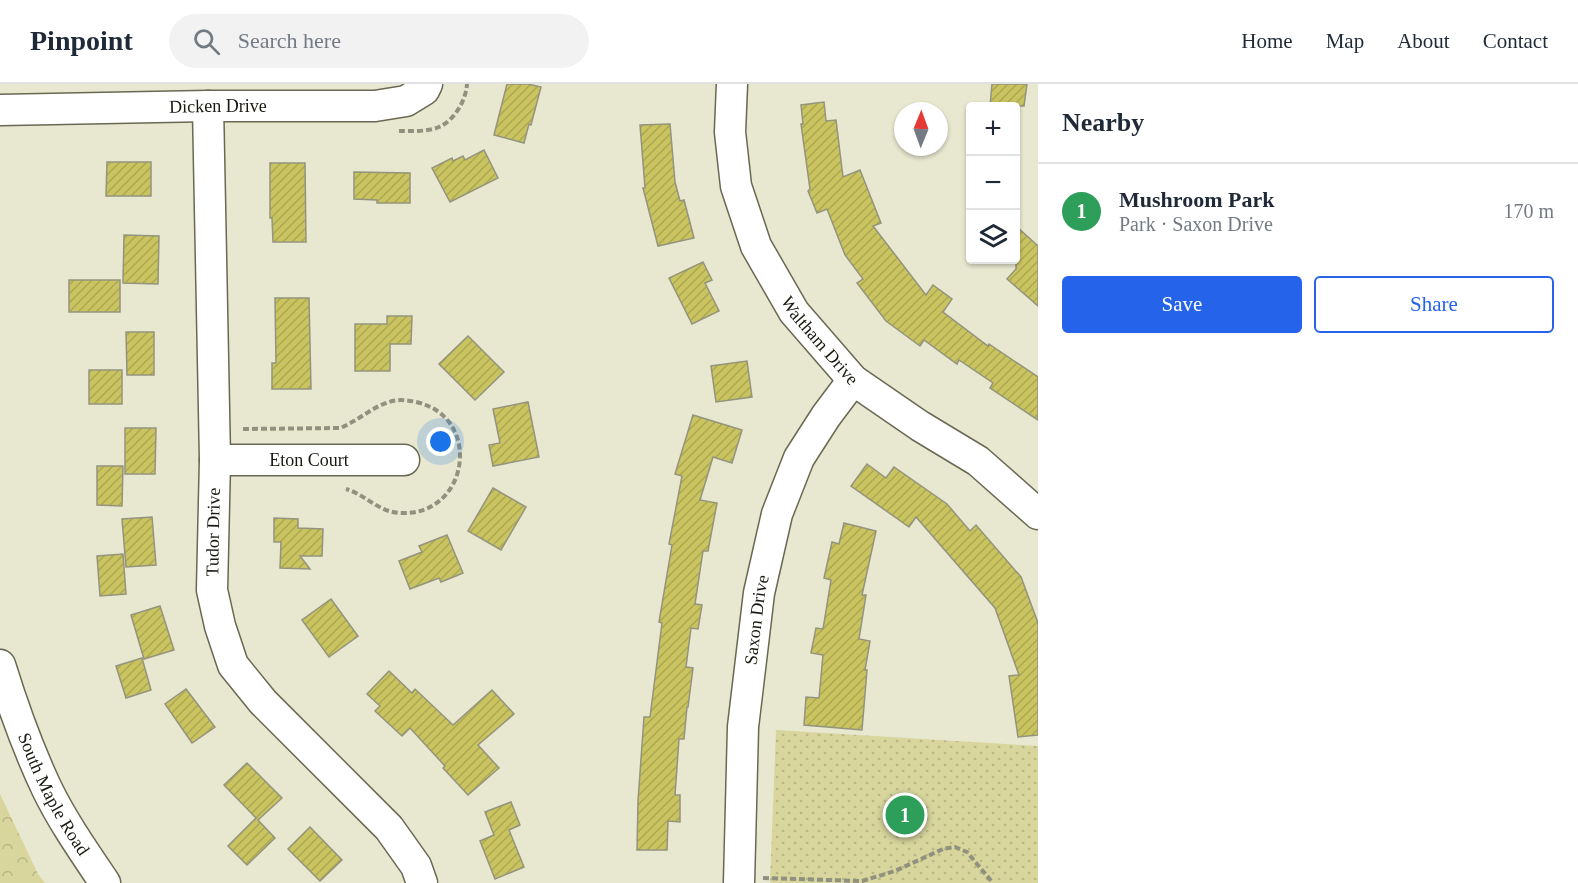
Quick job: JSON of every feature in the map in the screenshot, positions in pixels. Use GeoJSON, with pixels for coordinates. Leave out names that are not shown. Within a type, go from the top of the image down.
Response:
{"type":"FeatureCollection","features":[{"type":"Feature","properties":{"kind":"street","name":"Dicken Drive"},"geometry":{"type":"LineString","coordinates":[[0,110],[375,106],[406,100],[424,90],[427,84]]}},
{"type":"Feature","properties":{"kind":"street","name":"Waltham Drive"},"geometry":{"type":"LineString","coordinates":[[732,84],[730,132],[736,186],[756,246],[794,312],[853,380],[920,426],[978,460],[1038,514]]}},
{"type":"Feature","properties":{"kind":"street","name":"Tudor Drive"},"geometry":{"type":"LineString","coordinates":[[208,106],[215,460],[212,590],[233,665],[263,702],[389,828],[416,866],[422,883]]}},
{"type":"Feature","properties":{"kind":"street","name":"Saxon Drive"},"geometry":{"type":"LineString","coordinates":[[739,881],[743,728],[759,593],[777,514],[799,458],[853,380]]}},
{"type":"Feature","properties":{"kind":"street","name":"Eton Court"},"geometry":{"type":"LineString","coordinates":[[215,460],[404,460]]}},
{"type":"Feature","properties":{"kind":"street","name":"South Maple Road"},"geometry":{"type":"LineString","coordinates":[[0,665],[27,743],[48,791],[105,883]]}},
{"type":"Feature","properties":{"kind":"path"},"geometry":{"type":"LineString","coordinates":[[739,881],[862,881],[895,871],[943,849],[955,847],[967,852],[993,883]]}},
{"type":"Feature","properties":{"kind":"green space"},"geometry":{"type":"Polygon","coordinates":[[[776,730],[1038,746],[1038,883],[770,883],[776,730]]]}},
{"type":"Feature","properties":{"kind":"green space"},"geometry":{"type":"Polygon","coordinates":[[[0,794],[38,874],[45,883],[0,883],[0,794]]]}},
{"type":"Feature","properties":{"kind":"building"},"geometry":{"type":"Polygon","coordinates":[[[507,84],[528,84],[541,87],[524,143],[494,135],[507,84]]]}},
{"type":"Feature","properties":{"kind":"building"},"geometry":{"type":"Polygon","coordinates":[[[992,84],[1027,84],[1024,106],[1020,106],[1020,102],[990,102],[992,84]]]}},
{"type":"Feature","properties":{"kind":"building"},"geometry":{"type":"Polygon","coordinates":[[[824,102],[826,121],[836,120],[843,177],[860,170],[881,223],[873,226],[926,295],[933,285],[952,299],[943,312],[988,346],[989,344],[1038,377],[1038,420],[990,388],[993,383],[959,360],[957,364],[924,340],[920,346],[886,321],[857,283],[863,279],[845,255],[827,209],[817,213],[808,191],[810,189],[801,124],[803,124],[801,105],[824,102]]]}},
{"type":"Feature","properties":{"kind":"building"},"geometry":{"type":"Polygon","coordinates":[[[670,124],[675,182],[680,201],[684,200],[694,238],[658,246],[643,188],[645,188],[640,125],[670,124]]]}},
{"type":"Feature","properties":{"kind":"building"},"geometry":{"type":"Polygon","coordinates":[[[484,150],[498,178],[450,202],[432,168],[452,158],[453,161],[463,156],[465,160],[484,150]]]}},
{"type":"Feature","properties":{"kind":"building"},"geometry":{"type":"Polygon","coordinates":[[[107,162],[151,162],[151,196],[106,196],[107,162]]]}},
{"type":"Feature","properties":{"kind":"building"},"geometry":{"type":"Polygon","coordinates":[[[270,163],[305,163],[306,242],[273,242],[272,218],[270,218],[270,163]]]}},
{"type":"Feature","properties":{"kind":"building"},"geometry":{"type":"Polygon","coordinates":[[[354,172],[410,173],[410,203],[377,203],[377,200],[354,199],[354,172]]]}},
{"type":"Feature","properties":{"kind":"building"},"geometry":{"type":"Polygon","coordinates":[[[1020,230],[1038,246],[1038,306],[1007,279],[1016,269],[1016,264],[1020,264],[1020,230]]]}},
{"type":"Feature","properties":{"kind":"building"},"geometry":{"type":"Polygon","coordinates":[[[124,235],[159,236],[158,284],[123,283],[124,235]]]}},
{"type":"Feature","properties":{"kind":"building"},"geometry":{"type":"Polygon","coordinates":[[[703,262],[712,280],[705,283],[719,311],[692,324],[669,278],[703,262]]]}},
{"type":"Feature","properties":{"kind":"building"},"geometry":{"type":"Polygon","coordinates":[[[69,280],[120,280],[120,312],[69,312],[69,280]]]}},
{"type":"Feature","properties":{"kind":"building"},"geometry":{"type":"Polygon","coordinates":[[[275,298],[309,298],[311,389],[272,389],[272,363],[276,363],[275,298]]]}},
{"type":"Feature","properties":{"kind":"building"},"geometry":{"type":"Polygon","coordinates":[[[387,316],[412,316],[411,344],[390,344],[390,371],[355,371],[355,324],[387,324],[387,316]]]}},
{"type":"Feature","properties":{"kind":"building"},"geometry":{"type":"Polygon","coordinates":[[[126,332],[154,332],[154,375],[127,375],[126,332]]]}},
{"type":"Feature","properties":{"kind":"building"},"geometry":{"type":"Polygon","coordinates":[[[468,336],[504,372],[475,400],[439,364],[468,336]]]}},
{"type":"Feature","properties":{"kind":"building"},"geometry":{"type":"Polygon","coordinates":[[[747,361],[752,397],[716,402],[711,366],[747,361]]]}},
{"type":"Feature","properties":{"kind":"building"},"geometry":{"type":"Polygon","coordinates":[[[89,370],[122,370],[122,404],[89,404],[89,370]]]}},
{"type":"Feature","properties":{"kind":"building"},"geometry":{"type":"Polygon","coordinates":[[[528,402],[539,457],[493,466],[489,445],[500,443],[493,409],[528,402]]]}},
{"type":"Feature","properties":{"kind":"building"},"geometry":{"type":"Polygon","coordinates":[[[693,415],[742,430],[732,463],[713,457],[700,500],[717,503],[708,551],[703,551],[695,604],[702,605],[698,629],[691,628],[686,667],[693,668],[684,739],[679,739],[675,795],[680,795],[680,822],[668,821],[667,850],[637,850],[644,717],[650,717],[662,623],[659,622],[672,545],[669,544],[682,476],[675,474],[693,415]]]}},
{"type":"Feature","properties":{"kind":"building"},"geometry":{"type":"Polygon","coordinates":[[[125,428],[156,428],[155,474],[125,474],[125,428]]]}},
{"type":"Feature","properties":{"kind":"building"},"geometry":{"type":"Polygon","coordinates":[[[867,464],[886,478],[894,467],[947,504],[970,531],[976,525],[1021,577],[1038,623],[1038,735],[1018,737],[1009,676],[1019,675],[995,608],[916,517],[909,527],[851,486],[867,464]]]}},
{"type":"Feature","properties":{"kind":"building"},"geometry":{"type":"Polygon","coordinates":[[[97,466],[123,466],[122,506],[97,505],[97,466]]]}},
{"type":"Feature","properties":{"kind":"building"},"geometry":{"type":"Polygon","coordinates":[[[493,488],[526,507],[501,550],[468,531],[493,488]]]}},
{"type":"Feature","properties":{"kind":"building"},"geometry":{"type":"Polygon","coordinates":[[[152,517],[156,565],[126,567],[122,519],[152,517]]]}},
{"type":"Feature","properties":{"kind":"building"},"geometry":{"type":"Polygon","coordinates":[[[274,518],[298,519],[298,528],[323,529],[322,556],[300,556],[310,569],[280,568],[281,542],[274,542],[274,518]]]}},
{"type":"Feature","properties":{"kind":"building"},"geometry":{"type":"Polygon","coordinates":[[[844,523],[876,531],[862,595],[866,595],[859,639],[870,641],[865,670],[867,670],[862,730],[804,725],[806,697],[819,698],[823,655],[811,653],[816,628],[823,629],[831,580],[824,578],[832,542],[839,544],[844,523]]]}},
{"type":"Feature","properties":{"kind":"building"},"geometry":{"type":"Polygon","coordinates":[[[447,535],[463,573],[441,582],[439,578],[410,589],[399,561],[422,552],[419,546],[447,535]]]}},
{"type":"Feature","properties":{"kind":"building"},"geometry":{"type":"Polygon","coordinates":[[[123,554],[126,594],[100,596],[97,556],[123,554]]]}},
{"type":"Feature","properties":{"kind":"building"},"geometry":{"type":"Polygon","coordinates":[[[331,599],[358,636],[329,657],[302,620],[331,599]]]}},
{"type":"Feature","properties":{"kind":"building"},"geometry":{"type":"Polygon","coordinates":[[[160,606],[174,650],[144,659],[131,615],[160,606]]]}},
{"type":"Feature","properties":{"kind":"building"},"geometry":{"type":"Polygon","coordinates":[[[142,658],[151,690],[126,698],[116,666],[142,658]]]}},
{"type":"Feature","properties":{"kind":"building"},"geometry":{"type":"Polygon","coordinates":[[[389,671],[412,693],[415,689],[453,725],[492,690],[514,714],[478,745],[499,768],[468,795],[410,728],[402,736],[375,711],[380,706],[367,694],[389,671]]]}},
{"type":"Feature","properties":{"kind":"building"},"geometry":{"type":"Polygon","coordinates":[[[186,689],[215,727],[192,743],[165,704],[186,689]]]}},
{"type":"Feature","properties":{"kind":"building"},"geometry":{"type":"Polygon","coordinates":[[[247,763],[282,798],[258,820],[275,838],[247,865],[228,846],[256,818],[224,785],[247,763]]]}},
{"type":"Feature","properties":{"kind":"building"},"geometry":{"type":"Polygon","coordinates":[[[511,802],[520,825],[509,830],[524,867],[495,879],[480,841],[494,835],[485,812],[511,802]]]}},
{"type":"Feature","properties":{"kind":"building"},"geometry":{"type":"Polygon","coordinates":[[[310,827],[342,860],[320,881],[288,849],[310,827]]]}},
{"type":"Feature","properties":{"kind":"place","name":"Mushroom Park"},"geometry":{"type":"Point","coordinates":[905,815]}}]}
